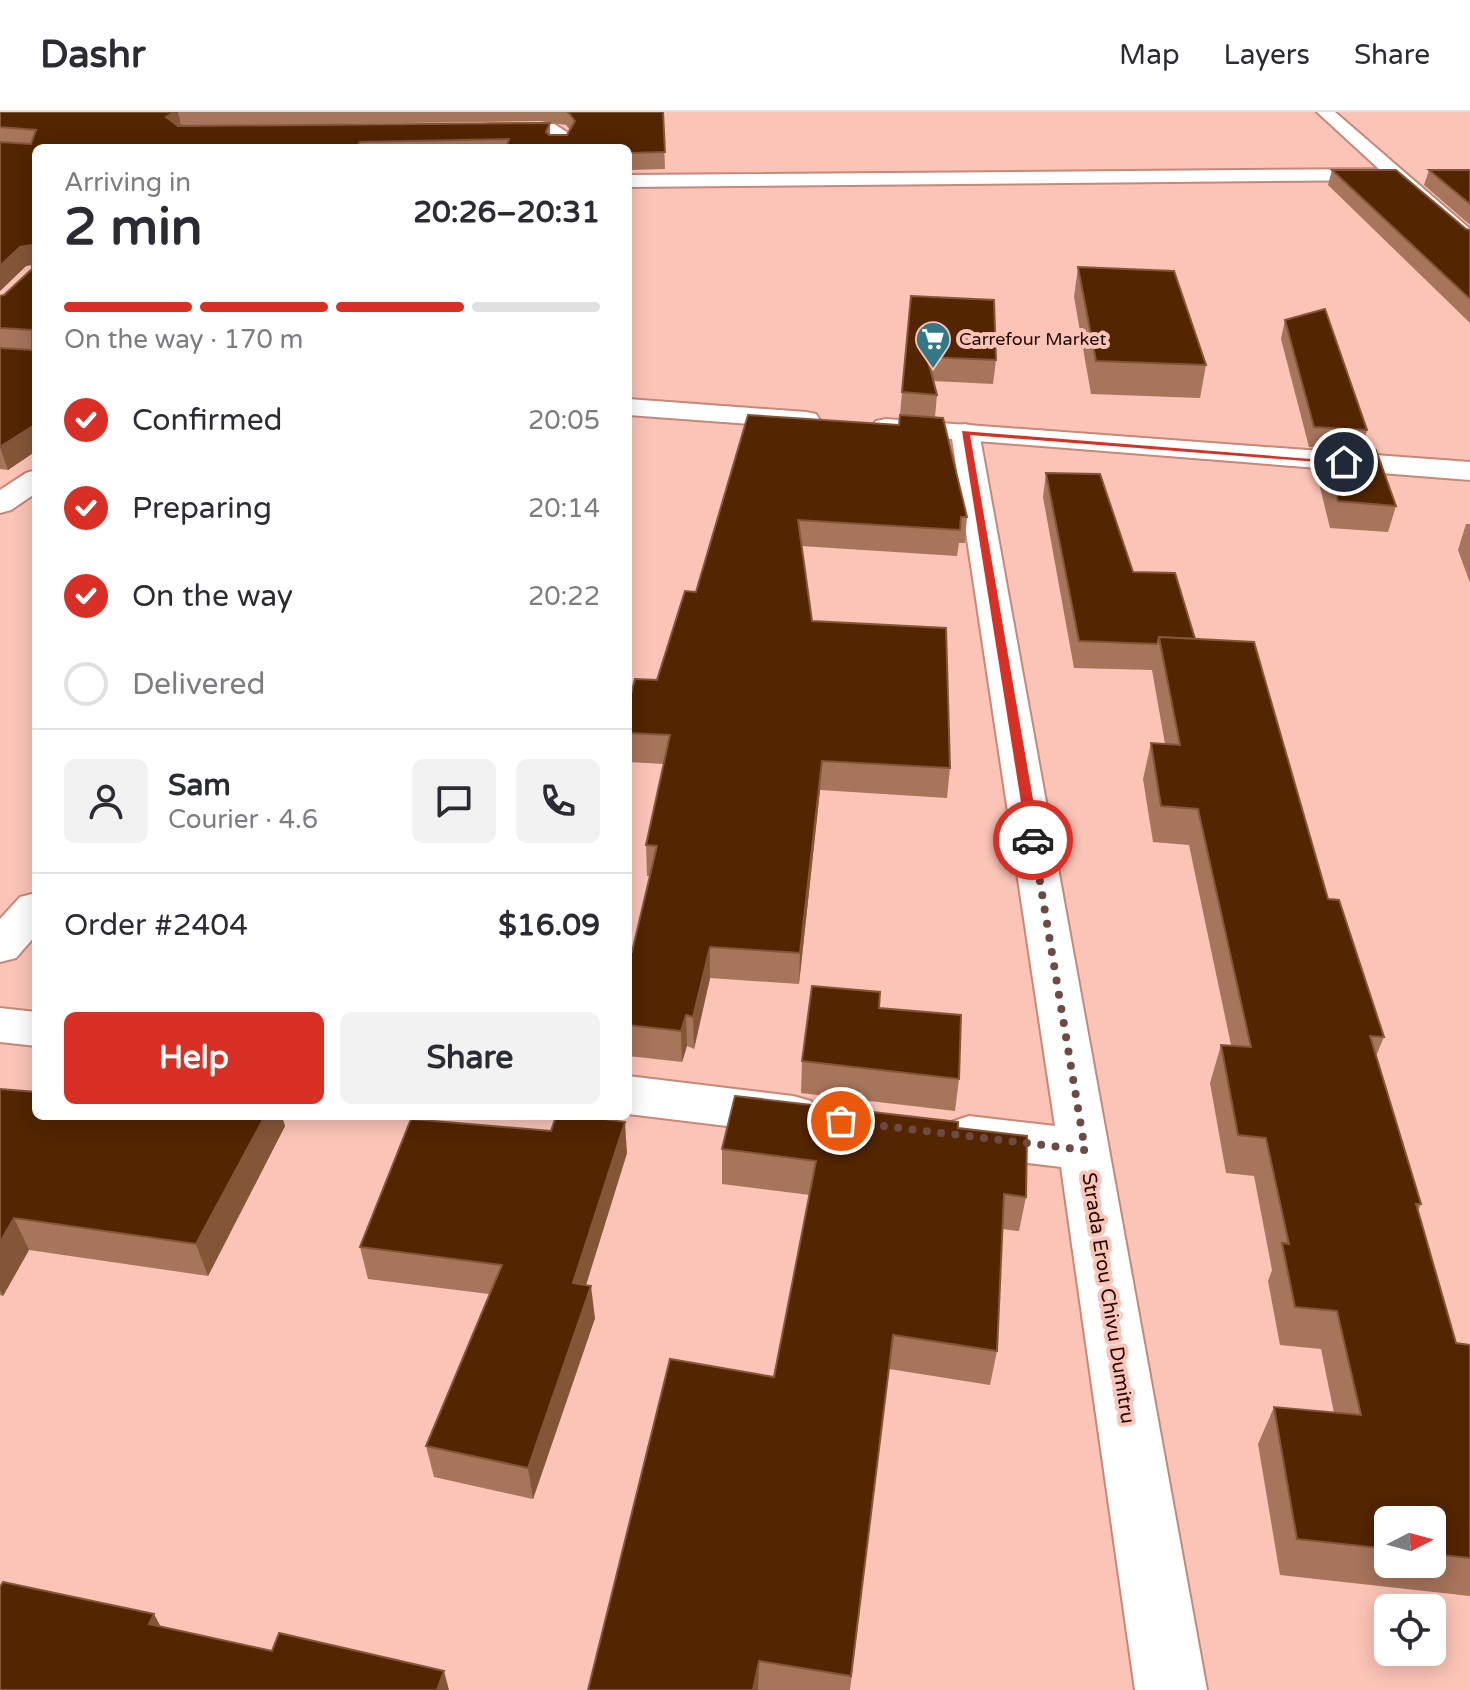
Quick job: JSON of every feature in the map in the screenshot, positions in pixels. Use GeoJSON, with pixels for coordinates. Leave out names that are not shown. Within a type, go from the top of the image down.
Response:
{"type":"FeatureCollection","features":[{"type":"Feature","properties":{"kind":"street"},"geometry":{"type":"LineString","coordinates":[[1325,112],[1470,240]]}},
{"type":"Feature","properties":{"kind":"street"},"geometry":{"type":"LineString","coordinates":[[478,130],[554,129],[564,136],[561,144]]}},
{"type":"Feature","properties":{"kind":"street"},"geometry":{"type":"LineString","coordinates":[[632,181],[1392,174]]}},
{"type":"Feature","properties":{"kind":"street"},"geometry":{"type":"LineString","coordinates":[[632,407],[831,422]]}},
{"type":"Feature","properties":{"kind":"street"},"geometry":{"type":"LineString","coordinates":[[862,425],[1470,471]]}},
{"type":"Feature","properties":{"kind":"street","name":"Strada Erou Chivu Dumitru"},"geometry":{"type":"LineString","coordinates":[[965,432],[1171,1690]]}},
{"type":"Feature","properties":{"kind":"street"},"geometry":{"type":"LineString","coordinates":[[0,504],[32,482]]}},
{"type":"Feature","properties":{"kind":"street"},"geometry":{"type":"LineString","coordinates":[[0,947],[32,911]]}},
{"type":"Feature","properties":{"kind":"street"},"geometry":{"type":"LineString","coordinates":[[0,1025],[32,1029]]}},
{"type":"Feature","properties":{"kind":"street"},"geometry":{"type":"LineString","coordinates":[[632,1095],[833,1120]]}},
{"type":"Feature","properties":{"kind":"street"},"geometry":{"type":"LineString","coordinates":[[928,1131],[1085,1150]]}},
{"type":"Feature","properties":{"kind":"building"},"geometry":{"type":"Polygon","coordinates":[[[0,112],[175,112],[166,117],[178,126],[550,123],[546,132],[549,135],[567,135],[575,121],[568,112],[663,112],[665,152],[632,153],[632,144],[507,144],[509,139],[359,144],[32,144],[32,245],[20,247],[0,266],[0,142],[31,144],[36,130],[0,127],[0,112]]]}},
{"type":"Feature","properties":{"kind":"building"},"geometry":{"type":"Polygon","coordinates":[[[1332,170],[1396,170],[1470,230],[1470,299],[1332,170]]]}},
{"type":"Feature","properties":{"kind":"building"},"geometry":{"type":"Polygon","coordinates":[[[1429,170],[1470,170],[1470,204],[1429,170]]]}},
{"type":"Feature","properties":{"kind":"building"},"geometry":{"type":"Polygon","coordinates":[[[1078,267],[1174,271],[1206,365],[1096,361],[1078,267]]]}},
{"type":"Feature","properties":{"kind":"building"},"geometry":{"type":"Polygon","coordinates":[[[32,269],[32,330],[0,328],[0,296],[32,269]]]}},
{"type":"Feature","properties":{"kind":"building"},"geometry":{"type":"Polygon","coordinates":[[[911,296],[994,300],[996,360],[927,357],[937,395],[902,392],[911,296]]]}},
{"type":"Feature","properties":{"kind":"building"},"geometry":{"type":"Polygon","coordinates":[[[1325,309],[1367,430],[1314,427],[1285,320],[1325,309]]]}},
{"type":"Feature","properties":{"kind":"building"},"geometry":{"type":"Polygon","coordinates":[[[0,348],[32,350],[32,427],[0,447],[0,348]]]}},
{"type":"Feature","properties":{"kind":"building"},"geometry":{"type":"Polygon","coordinates":[[[748,415],[899,425],[900,415],[943,418],[967,517],[961,517],[960,530],[798,520],[812,621],[946,628],[950,768],[822,761],[800,953],[710,947],[693,1017],[686,1015],[681,1031],[632,1025],[632,952],[657,846],[646,845],[670,735],[632,733],[632,691],[635,679],[657,680],[685,591],[696,592],[748,415]]]}},
{"type":"Feature","properties":{"kind":"building"},"geometry":{"type":"Polygon","coordinates":[[[1322,446],[1376,450],[1396,506],[1338,501],[1322,446]]]}},
{"type":"Feature","properties":{"kind":"building"},"geometry":{"type":"Polygon","coordinates":[[[1046,473],[1100,474],[1133,572],[1175,573],[1195,639],[1159,637],[1157,644],[1079,641],[1046,473]]]}},
{"type":"Feature","properties":{"kind":"building"},"geometry":{"type":"Polygon","coordinates":[[[1159,637],[1254,642],[1328,899],[1339,900],[1384,1037],[1370,1036],[1421,1204],[1416,1204],[1456,1343],[1470,1345],[1470,1558],[1446,1555],[1446,1506],[1374,1506],[1374,1547],[1297,1539],[1274,1407],[1361,1415],[1337,1311],[1295,1307],[1282,1243],[1289,1244],[1266,1138],[1238,1135],[1221,1045],[1251,1047],[1198,809],[1161,806],[1151,743],[1180,745],[1159,637]]]}},
{"type":"Feature","properties":{"kind":"building"},"geometry":{"type":"Polygon","coordinates":[[[812,986],[880,992],[879,1008],[961,1015],[959,1079],[802,1061],[812,986]]]}},
{"type":"Feature","properties":{"kind":"building"},"geometry":{"type":"Polygon","coordinates":[[[0,1089],[32,1092],[32,1120],[263,1120],[196,1244],[14,1218],[0,1242],[0,1089]]]}},
{"type":"Feature","properties":{"kind":"building"},"geometry":{"type":"Polygon","coordinates":[[[735,1096],[958,1122],[958,1128],[1027,1136],[1026,1197],[1004,1194],[997,1351],[893,1335],[851,1676],[759,1661],[753,1690],[588,1690],[670,1359],[774,1377],[816,1161],[722,1149],[735,1096]]]}},
{"type":"Feature","properties":{"kind":"building"},"geometry":{"type":"Polygon","coordinates":[[[411,1120],[551,1131],[555,1120],[625,1122],[573,1283],[591,1286],[528,1468],[426,1446],[502,1265],[360,1247],[411,1120]]]}},
{"type":"Feature","properties":{"kind":"building"},"geometry":{"type":"Polygon","coordinates":[[[3,1582],[154,1614],[149,1624],[272,1651],[279,1633],[444,1671],[437,1690],[0,1690],[0,1587],[3,1582]]]}},
{"type":"Feature","properties":{"kind":"way so far"},"geometry":{"type":"LineString","coordinates":[[841,1121],[1085,1150],[1033,840]]}},
{"type":"Feature","properties":{"kind":"place","name":"Carrefour Market"},"geometry":{"type":"Point","coordinates":[933,370]}},
{"type":"Feature","properties":{"kind":"route"},"geometry":{"type":"LineString","coordinates":[[1033,840],[965,432],[1344,462]]}}]}
